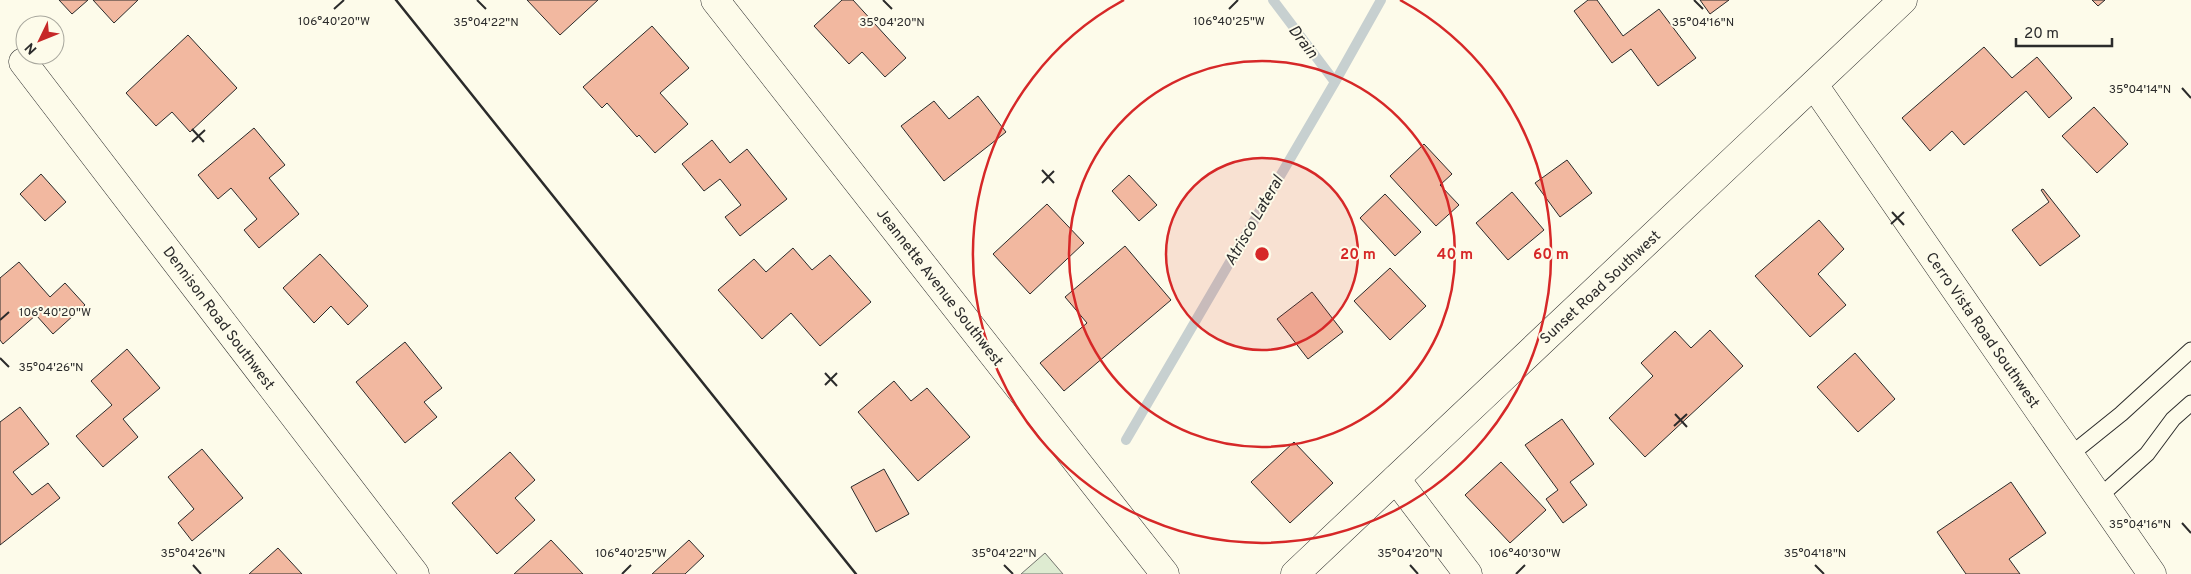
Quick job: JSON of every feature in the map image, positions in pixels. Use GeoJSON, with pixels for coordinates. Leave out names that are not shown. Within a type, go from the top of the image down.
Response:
{"type":"FeatureCollection","features":[{"type":"Feature","properties":{"kind":"street","name":"Jeannette Avenue Southwest"},"geometry":{"type":"LineString","coordinates":[[715,0],[1165,574]]}},
{"type":"Feature","properties":{"kind":"street","name":"Sunset Road Southwest"},"geometry":{"type":"LineString","coordinates":[[1296,574],[1903,0]]}},
{"type":"Feature","properties":{"kind":"street","name":"Dennison Road Southwest"},"geometry":{"type":"LineString","coordinates":[[25,65],[414,574]]}},
{"type":"Feature","properties":{"kind":"street","name":"Cerro Vista Road Southwest"},"geometry":{"type":"LineString","coordinates":[[1814,85],[2152,574]]}},
{"type":"Feature","properties":{"kind":"street"},"geometry":{"type":"LineString","coordinates":[[1396,480],[1468,574]]}},
{"type":"Feature","properties":{"kind":"lane"},"geometry":{"type":"LineString","coordinates":[[2070,455],[2120,414],[2191,350]]}},
{"type":"Feature","properties":{"kind":"lane"},"geometry":{"type":"LineString","coordinates":[[2099,497],[2147,454],[2173,419],[2191,403]]}},
{"type":"Feature","properties":{"kind":"green space"},"geometry":{"type":"Polygon","coordinates":[[[1045,553],[1063,574],[1021,574],[1045,553]]]}},
{"type":"Feature","properties":{"kind":"building"},"geometry":{"type":"Polygon","coordinates":[[[59,0],[88,0],[72,14],[59,0]]]}},
{"type":"Feature","properties":{"kind":"building"},"geometry":{"type":"Polygon","coordinates":[[[93,0],[138,0],[114,23],[93,0]]]}},
{"type":"Feature","properties":{"kind":"building"},"geometry":{"type":"Polygon","coordinates":[[[527,0],[598,0],[560,35],[527,0]]]}},
{"type":"Feature","properties":{"kind":"building"},"geometry":{"type":"Polygon","coordinates":[[[842,0],[853,0],[906,58],[885,77],[862,52],[849,64],[814,26],[842,0]]]}},
{"type":"Feature","properties":{"kind":"building"},"geometry":{"type":"Polygon","coordinates":[[[1588,0],[1597,0],[1623,36],[1659,9],[1696,58],[1658,86],[1631,49],[1612,63],[1574,11],[1588,0]]]}},
{"type":"Feature","properties":{"kind":"building"},"geometry":{"type":"Polygon","coordinates":[[[1700,0],[1729,0],[1710,14],[1700,0]]]}},
{"type":"Feature","properties":{"kind":"building"},"geometry":{"type":"Polygon","coordinates":[[[2092,0],[2105,0],[2098,6],[2092,0]]]}},
{"type":"Feature","properties":{"kind":"building"},"geometry":{"type":"Polygon","coordinates":[[[652,26],[689,68],[660,93],[688,124],[655,153],[639,135],[637,137],[607,103],[602,108],[583,87],[652,26]]]}},
{"type":"Feature","properties":{"kind":"building"},"geometry":{"type":"Polygon","coordinates":[[[188,35],[237,88],[190,132],[172,112],[156,126],[126,93],[188,35]]]}},
{"type":"Feature","properties":{"kind":"building"},"geometry":{"type":"Polygon","coordinates":[[[1984,47],[2012,78],[2037,57],[2072,98],[2049,118],[2026,91],[1964,145],[1952,131],[1930,151],[1902,118],[1984,47]]]}},
{"type":"Feature","properties":{"kind":"building"},"geometry":{"type":"Polygon","coordinates":[[[978,96],[1006,132],[944,181],[901,126],[934,101],[949,119],[978,96]]]}},
{"type":"Feature","properties":{"kind":"building"},"geometry":{"type":"Polygon","coordinates":[[[2094,107],[2128,144],[2097,173],[2062,136],[2094,107]]]}},
{"type":"Feature","properties":{"kind":"building"},"geometry":{"type":"Polygon","coordinates":[[[254,128],[285,165],[269,178],[299,214],[259,248],[244,230],[257,219],[231,188],[218,199],[198,175],[254,128]]]}},
{"type":"Feature","properties":{"kind":"building"},"geometry":{"type":"Polygon","coordinates":[[[712,140],[730,163],[747,149],[787,199],[740,236],[725,217],[741,205],[720,179],[704,191],[682,164],[712,140]]]}},
{"type":"Feature","properties":{"kind":"building"},"geometry":{"type":"Polygon","coordinates":[[[1424,144],[1452,174],[1440,185],[1459,205],[1436,226],[1390,176],[1424,144]]]}},
{"type":"Feature","properties":{"kind":"building"},"geometry":{"type":"Polygon","coordinates":[[[1567,160],[1592,193],[1560,217],[1535,183],[1567,160]]]}},
{"type":"Feature","properties":{"kind":"building"},"geometry":{"type":"Polygon","coordinates":[[[41,174],[66,202],[45,221],[20,194],[41,174]]]}},
{"type":"Feature","properties":{"kind":"building"},"geometry":{"type":"Polygon","coordinates":[[[1129,175],[1157,205],[1139,221],[1112,191],[1129,175]]]}},
{"type":"Feature","properties":{"kind":"building"},"geometry":{"type":"Polygon","coordinates":[[[2043,189],[2080,236],[2040,266],[2012,230],[2049,202],[2041,190],[2043,189]]]}},
{"type":"Feature","properties":{"kind":"building"},"geometry":{"type":"Polygon","coordinates":[[[1512,192],[1544,230],[1508,260],[1476,223],[1512,192]]]}},
{"type":"Feature","properties":{"kind":"building"},"geometry":{"type":"Polygon","coordinates":[[[1385,194],[1421,232],[1395,256],[1360,218],[1385,194]]]}},
{"type":"Feature","properties":{"kind":"building"},"geometry":{"type":"Polygon","coordinates":[[[1047,204],[1084,243],[1030,294],[993,254],[1047,204]]]}},
{"type":"Feature","properties":{"kind":"building"},"geometry":{"type":"Polygon","coordinates":[[[1819,220],[1844,249],[1818,274],[1846,305],[1810,337],[1755,276],[1819,220]]]}},
{"type":"Feature","properties":{"kind":"building"},"geometry":{"type":"Polygon","coordinates":[[[1125,246],[1171,300],[1064,391],[1040,363],[1087,323],[1065,297],[1125,246]]]}},
{"type":"Feature","properties":{"kind":"building"},"geometry":{"type":"Polygon","coordinates":[[[793,248],[812,270],[830,255],[871,302],[820,346],[791,313],[762,339],[718,290],[754,259],[766,272],[793,248]]]}},
{"type":"Feature","properties":{"kind":"building"},"geometry":{"type":"Polygon","coordinates":[[[320,254],[368,306],[348,325],[331,306],[314,323],[283,288],[320,254]]]}},
{"type":"Feature","properties":{"kind":"building"},"geometry":{"type":"Polygon","coordinates":[[[19,262],[50,297],[65,283],[85,305],[53,334],[36,315],[3,344],[0,340],[0,278],[19,262]]]}},
{"type":"Feature","properties":{"kind":"building"},"geometry":{"type":"Polygon","coordinates":[[[1390,268],[1426,306],[1390,340],[1354,301],[1390,268]]]}},
{"type":"Feature","properties":{"kind":"building"},"geometry":{"type":"Polygon","coordinates":[[[1312,292],[1343,332],[1308,359],[1277,319],[1312,292]]]}},
{"type":"Feature","properties":{"kind":"building"},"geometry":{"type":"Polygon","coordinates":[[[1710,330],[1743,366],[1645,457],[1609,418],[1653,376],[1641,363],[1675,331],[1691,348],[1710,330]]]}},
{"type":"Feature","properties":{"kind":"building"},"geometry":{"type":"Polygon","coordinates":[[[405,342],[442,388],[424,402],[437,417],[405,443],[356,382],[405,342]]]}},
{"type":"Feature","properties":{"kind":"building"},"geometry":{"type":"Polygon","coordinates":[[[127,349],[160,388],[123,419],[138,437],[103,467],[76,436],[112,405],[91,381],[127,349]]]}},
{"type":"Feature","properties":{"kind":"building"},"geometry":{"type":"Polygon","coordinates":[[[1855,353],[1895,399],[1858,432],[1817,387],[1855,353]]]}},
{"type":"Feature","properties":{"kind":"building"},"geometry":{"type":"Polygon","coordinates":[[[894,381],[911,401],[927,388],[970,437],[918,481],[858,412],[894,381]]]}},
{"type":"Feature","properties":{"kind":"building"},"geometry":{"type":"Polygon","coordinates":[[[20,407],[49,444],[13,472],[32,495],[48,483],[60,498],[0,545],[0,422],[20,407]]]}},
{"type":"Feature","properties":{"kind":"building"},"geometry":{"type":"Polygon","coordinates":[[[1562,419],[1594,464],[1570,482],[1587,505],[1563,523],[1546,499],[1558,490],[1525,445],[1562,419]]]}},
{"type":"Feature","properties":{"kind":"building"},"geometry":{"type":"Polygon","coordinates":[[[1294,442],[1333,483],[1290,523],[1251,482],[1294,442]]]}},
{"type":"Feature","properties":{"kind":"building"},"geometry":{"type":"Polygon","coordinates":[[[202,449],[243,498],[192,541],[178,523],[194,509],[168,477],[202,449]]]}},
{"type":"Feature","properties":{"kind":"building"},"geometry":{"type":"Polygon","coordinates":[[[510,452],[535,480],[515,498],[535,520],[497,554],[452,503],[510,452]]]}},
{"type":"Feature","properties":{"kind":"building"},"geometry":{"type":"Polygon","coordinates":[[[1501,462],[1546,510],[1510,543],[1465,495],[1501,462]]]}},
{"type":"Feature","properties":{"kind":"building"},"geometry":{"type":"Polygon","coordinates":[[[884,469],[909,514],[876,532],[851,487],[884,469]]]}},
{"type":"Feature","properties":{"kind":"building"},"geometry":{"type":"Polygon","coordinates":[[[2011,482],[2046,533],[2009,559],[2020,574],[1966,574],[1937,532],[2011,482]]]}},
{"type":"Feature","properties":{"kind":"building"},"geometry":{"type":"Polygon","coordinates":[[[551,540],[583,574],[514,574],[551,540]]]}},
{"type":"Feature","properties":{"kind":"building"},"geometry":{"type":"Polygon","coordinates":[[[689,540],[704,556],[685,574],[652,574],[689,540]]]}},
{"type":"Feature","properties":{"kind":"building"},"geometry":{"type":"Polygon","coordinates":[[[278,548],[302,574],[249,574],[278,548]]]}},
{"type":"Feature","properties":{"kind":"waterway","name":"Drain"},"geometry":{"type":"LineString","coordinates":[[1273,0],[1335,82]]}},
{"type":"Feature","properties":{"kind":"waterway","name":"Atrisco Lateral"},"geometry":{"type":"LineString","coordinates":[[1126,440],[1381,0]]}},
{"type":"Feature","properties":{"kind":"wall"},"geometry":{"type":"LineString","coordinates":[[396,0],[856,574]]}}]}
